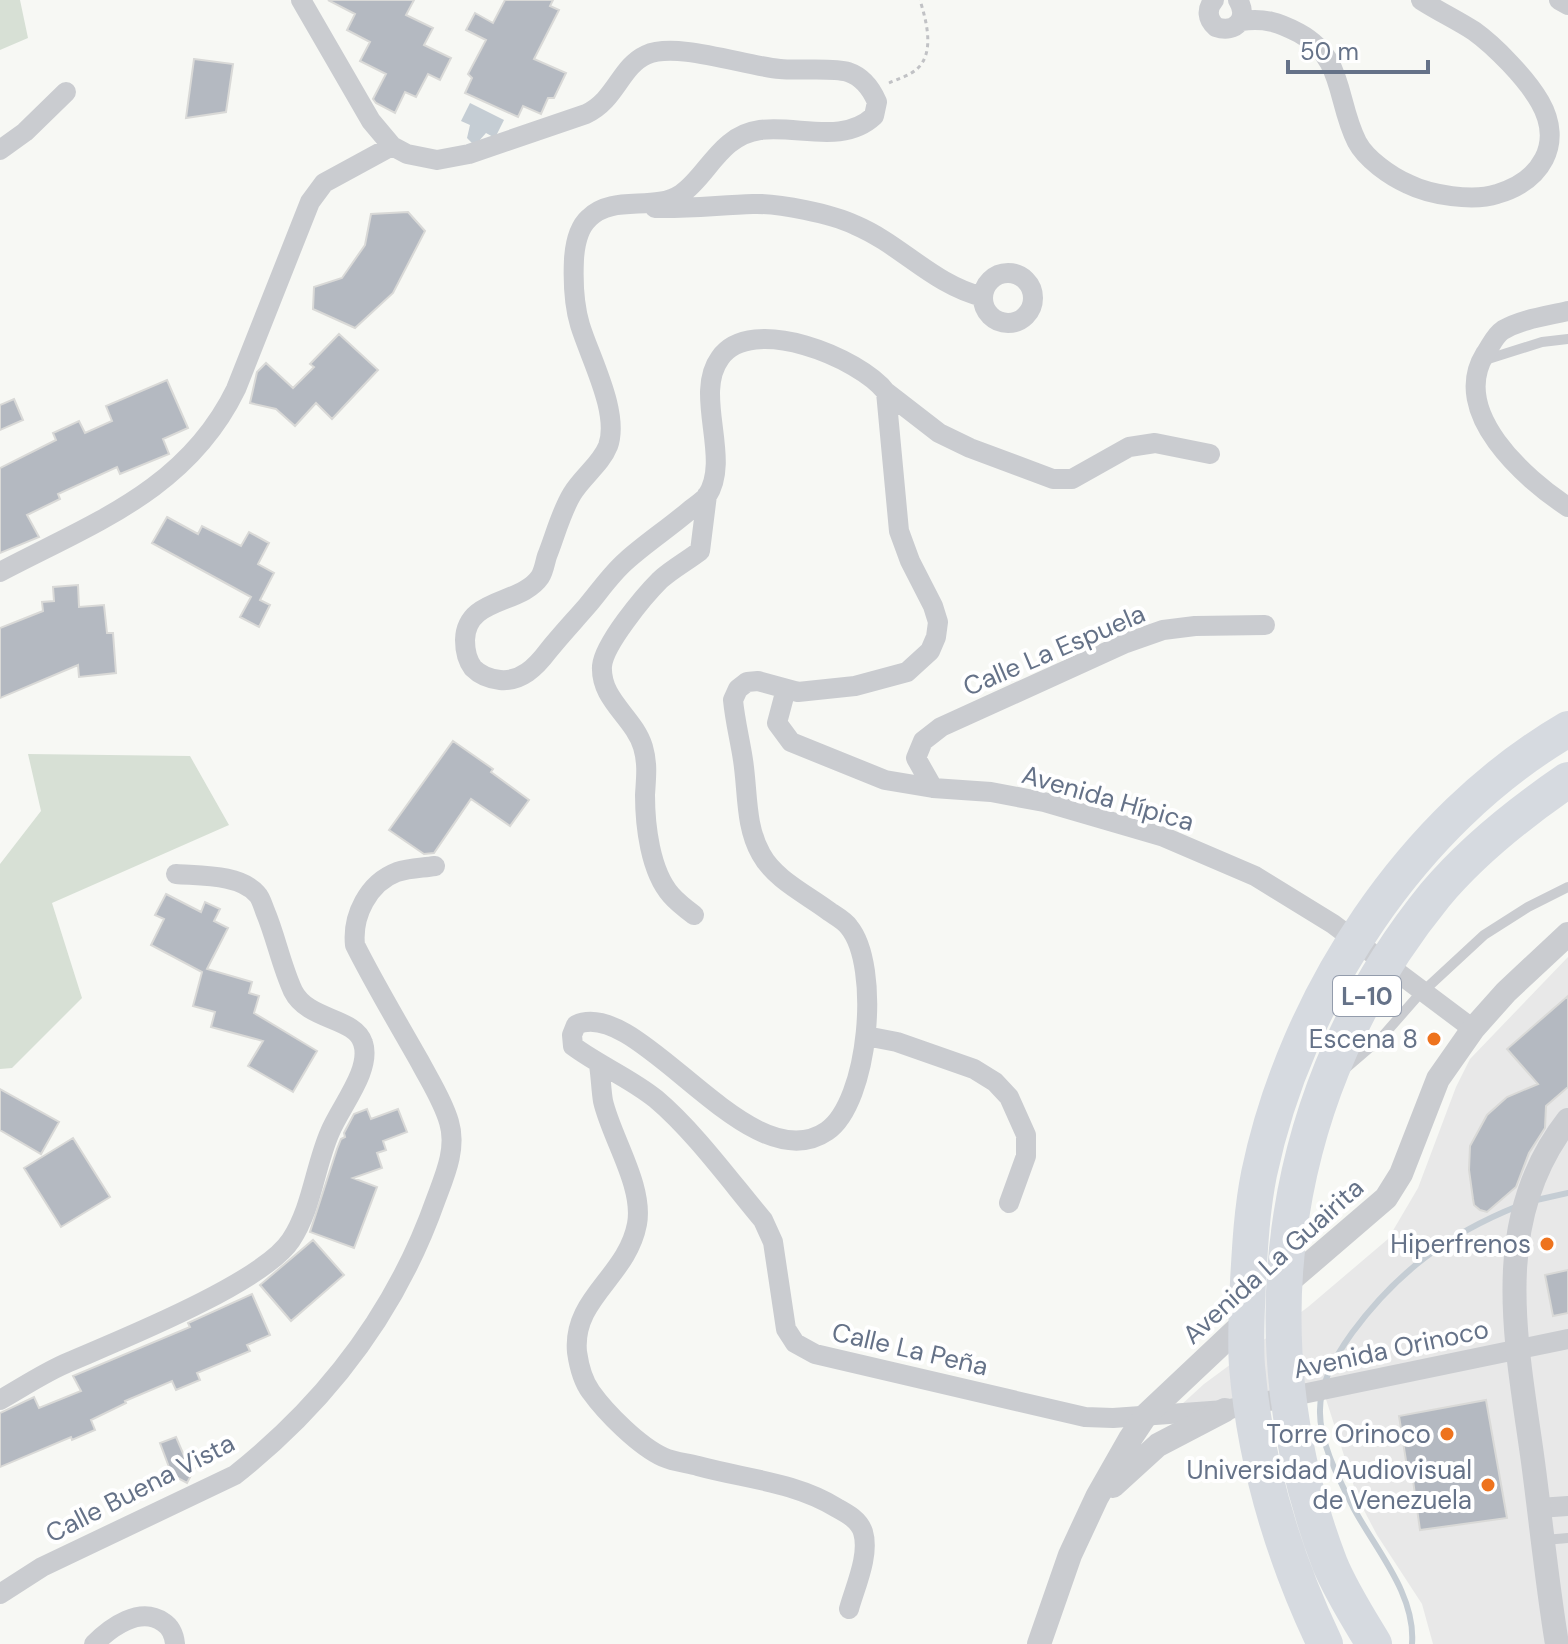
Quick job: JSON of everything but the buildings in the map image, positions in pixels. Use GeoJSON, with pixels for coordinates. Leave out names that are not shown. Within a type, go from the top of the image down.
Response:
{"type":"FeatureCollection","features":[{"type":"Feature","properties":{"kind":"highway","name":"L-10"},"geometry":{"type":"LineString","coordinates":[[1481,790],[1498,756],[1514,739],[1568,701]]}},
{"type":"Feature","properties":{"kind":"highway","name":"L-10"},"geometry":{"type":"LineString","coordinates":[[1325,1644],[1292,1569],[1253,1415],[1247,1363],[1247,1310],[1252,1223],[1259,1172],[1280,1099],[1319,1003],[1393,886],[1434,836],[1481,790],[1568,729]]}},
{"type":"Feature","properties":{"kind":"highway","name":"L-10"},"geometry":{"type":"LineString","coordinates":[[1374,1644],[1331,1567],[1311,1508],[1295,1442],[1284,1349],[1283,1278],[1292,1203],[1325,1086],[1352,1021],[1396,949],[1435,896],[1502,831],[1568,780]]}},
{"type":"Feature","properties":{"kind":"street"},"geometry":{"type":"LineString","coordinates":[[301,0],[371,121],[392,146],[407,154],[437,160],[469,154],[568,122],[599,108],[635,62],[656,51],[690,51],[753,66],[846,71],[863,79],[877,102],[874,116],[853,130],[755,130],[722,150],[683,193],[661,201],[601,209],[590,216],[577,238],[574,253],[578,321],[608,396],[609,445],[572,494],[540,578],[522,591],[481,610],[468,622],[466,654],[473,668],[487,678],[505,681],[537,667],[624,562],[663,534],[707,495]]}},
{"type":"Feature","properties":{"kind":"street"},"geometry":{"type":"LineString","coordinates":[[1214,0],[1208,12],[1216,27],[1233,29],[1240,10],[1279,22],[1313,40],[1328,58],[1337,77],[1357,142],[1368,157],[1408,184],[1447,196],[1496,195],[1531,178],[1552,141],[1548,115],[1535,93],[1475,32],[1421,0]]}},
{"type":"Feature","properties":{"kind":"street"},"geometry":{"type":"LineString","coordinates":[[1559,0],[1568,5]]}},
{"type":"Feature","properties":{"kind":"street"},"geometry":{"type":"LineString","coordinates":[[0,150],[25,132],[66,92]]}},
{"type":"Feature","properties":{"kind":"street"},"geometry":{"type":"LineString","coordinates":[[0,572],[135,500],[164,480],[190,455],[221,419],[236,389],[310,202],[324,183],[392,146]]}},
{"type":"Feature","properties":{"kind":"street"},"geometry":{"type":"LineString","coordinates":[[619,206],[685,209],[756,204],[819,213],[854,224],[900,250],[938,280],[983,297]]}},
{"type":"Feature","properties":{"kind":"street"},"geometry":{"type":"LineString","coordinates":[[1568,311],[1501,331],[1479,363],[1477,385],[1483,419],[1497,442],[1538,487],[1568,507]]}},
{"type":"Feature","properties":{"kind":"street"},"geometry":{"type":"LineString","coordinates":[[694,915],[669,893],[652,856],[646,826],[648,769],[642,743],[613,703],[605,687],[602,665],[625,620],[661,580],[700,551],[707,495],[714,472],[710,396],[712,375],[719,358],[728,349],[756,339],[808,346],[877,381],[886,392],[939,433],[1053,479],[1072,479],[1129,447],[1155,443],[1210,454]]}},
{"type":"Feature","properties":{"kind":"street"},"geometry":{"type":"LineString","coordinates":[[849,1609],[865,1548],[863,1531],[854,1518],[816,1495],[778,1483],[662,1457],[633,1436],[590,1391],[579,1367],[576,1342],[579,1320],[617,1270],[638,1222],[627,1163],[604,1103],[599,1065],[573,1046],[572,1035],[576,1025],[586,1020],[600,1021],[624,1032],[734,1118],[779,1138],[797,1141],[818,1137],[836,1125],[849,1104],[859,1074],[866,1036],[863,964],[858,945],[849,927],[780,877],[763,857],[751,832],[733,700],[738,689],[747,682],[758,681],[798,692],[855,686],[907,672],[930,651],[938,622],[899,531],[886,392]]}},
{"type":"Feature","properties":{"kind":"street","name":"Calle La Espuela"},"geometry":{"type":"LineString","coordinates":[[933,788],[916,758],[923,741],[941,727],[1126,643],[1163,630],[1195,626],[1265,625]]}},
{"type":"Feature","properties":{"kind":"street","name":"Avenida Hípica"},"geometry":{"type":"LineString","coordinates":[[786,689],[777,723],[791,742],[885,780],[933,788],[991,792],[1044,802],[1164,837],[1255,876],[1333,924],[1473,1029]]}},
{"type":"Feature","properties":{"kind":"street","name":"Calle Buena Vista"},"geometry":{"type":"LineString","coordinates":[[0,1594],[42,1567],[235,1475],[330,1385],[381,1318],[400,1285],[429,1219],[451,1152],[452,1135],[431,1082],[355,945],[355,922],[367,897],[394,873],[435,866]]}},
{"type":"Feature","properties":{"kind":"street"},"geometry":{"type":"LineString","coordinates":[[0,1400],[66,1363],[113,1345],[225,1288],[262,1267],[282,1251],[297,1228],[329,1132],[363,1070],[363,1041],[355,1031],[307,1009],[297,999],[257,894],[241,884],[221,878],[176,874]]}},
{"type":"Feature","properties":{"kind":"street","name":"Avenida La Guairita"},"geometry":{"type":"LineString","coordinates":[[1039,1643],[1070,1555],[1090,1512],[1146,1415],[1266,1302],[1386,1198],[1401,1174],[1438,1079],[1473,1029],[1506,992],[1568,934]]}},
{"type":"Feature","properties":{"kind":"street"},"geometry":{"type":"LineString","coordinates":[[866,1036],[897,1042],[974,1069],[995,1082],[1009,1097],[1026,1135],[1026,1156],[1009,1203]]}},
{"type":"Feature","properties":{"kind":"street","name":"Calle La Peña"},"geometry":{"type":"LineString","coordinates":[[599,1065],[615,1070],[660,1102],[763,1220],[773,1242],[786,1329],[795,1343],[815,1354],[1085,1417],[1225,1410]]}},
{"type":"Feature","properties":{"kind":"street"},"geometry":{"type":"LineString","coordinates":[[1557,1644],[1517,1349],[1513,1276],[1518,1232],[1531,1183],[1547,1149],[1568,1120]]}},
{"type":"Feature","properties":{"kind":"street","name":"Avenida Orinoco"},"geometry":{"type":"LineString","coordinates":[[1225,1410],[1568,1339]]}},
{"type":"Feature","properties":{"kind":"street"},"geometry":{"type":"LineString","coordinates":[[1090,1512],[1135,1464],[1158,1445],[1225,1410]]}},
{"type":"Feature","properties":{"kind":"street"},"geometry":{"type":"LineString","coordinates":[[1539,1508],[1568,1506]]}},
{"type":"Feature","properties":{"kind":"street"},"geometry":{"type":"LineString","coordinates":[[94,1644],[106,1631],[141,1616],[156,1617],[169,1626],[175,1644]]}},
{"type":"Feature","properties":{"kind":"lane"},"geometry":{"type":"LineString","coordinates":[[1479,363],[1507,351],[1568,339]]}},
{"type":"Feature","properties":{"kind":"lane"},"geometry":{"type":"LineString","coordinates":[[1325,1086],[1381,1038],[1417,997],[1484,935],[1528,907],[1568,887]]}},
{"type":"Feature","properties":{"kind":"lane"},"geometry":{"type":"LineString","coordinates":[[1543,1540],[1568,1538]]}},
{"type":"Feature","properties":{"kind":"path"},"geometry":{"type":"LineString","coordinates":[[872,91],[919,68],[927,50],[927,25],[920,0]]}},
{"type":"Feature","properties":{"kind":"shaded area"},"geometry":{"type":"Polygon","coordinates":[[[0,0],[20,0],[28,38],[0,50],[0,0]]]}},
{"type":"Feature","properties":{"kind":"shaded area"},"geometry":{"type":"Polygon","coordinates":[[[470,103],[504,120],[495,138],[486,133],[478,142],[472,143],[467,138],[470,125],[461,121],[470,103]]]}},
{"type":"Feature","properties":{"kind":"shaded area"},"geometry":{"type":"Polygon","coordinates":[[[28,754],[190,756],[229,825],[52,903],[82,998],[12,1068],[0,1069],[0,864],[41,811],[28,754]]]}},
{"type":"Feature","properties":{"kind":"shaded area"},"geometry":{"type":"Polygon","coordinates":[[[1568,957],[1568,1644],[1433,1644],[1422,1604],[1377,1535],[1358,1499],[1324,1393],[1181,1405],[1204,1384],[1308,1307],[1388,1239],[1418,1188],[1456,1087],[1470,1059],[1568,957]]]}},
{"type":"Feature","properties":{"kind":"waterway"},"geometry":{"type":"LineString","coordinates":[[1532,1201],[1568,1193]]}},
{"type":"Feature","properties":{"kind":"waterway"},"geometry":{"type":"LineString","coordinates":[[1412,1644],[1412,1625],[1401,1590],[1353,1507],[1326,1447],[1320,1410],[1323,1390],[1335,1360],[1352,1333],[1406,1273],[1447,1242],[1518,1206]]}},
{"type":"Feature","properties":{"kind":"place","name":"Escena 8"},"geometry":{"type":"Point","coordinates":[1434,1039]}},
{"type":"Feature","properties":{"kind":"place","name":"Hiperfrenos"},"geometry":{"type":"Point","coordinates":[1547,1244]}},
{"type":"Feature","properties":{"kind":"place","name":"Torre Orinoco"},"geometry":{"type":"Point","coordinates":[1447,1434]}},
{"type":"Feature","properties":{"kind":"place","name":"Universidad Audiovisual de Venezuela"},"geometry":{"type":"Point","coordinates":[1488,1485]}}]}
